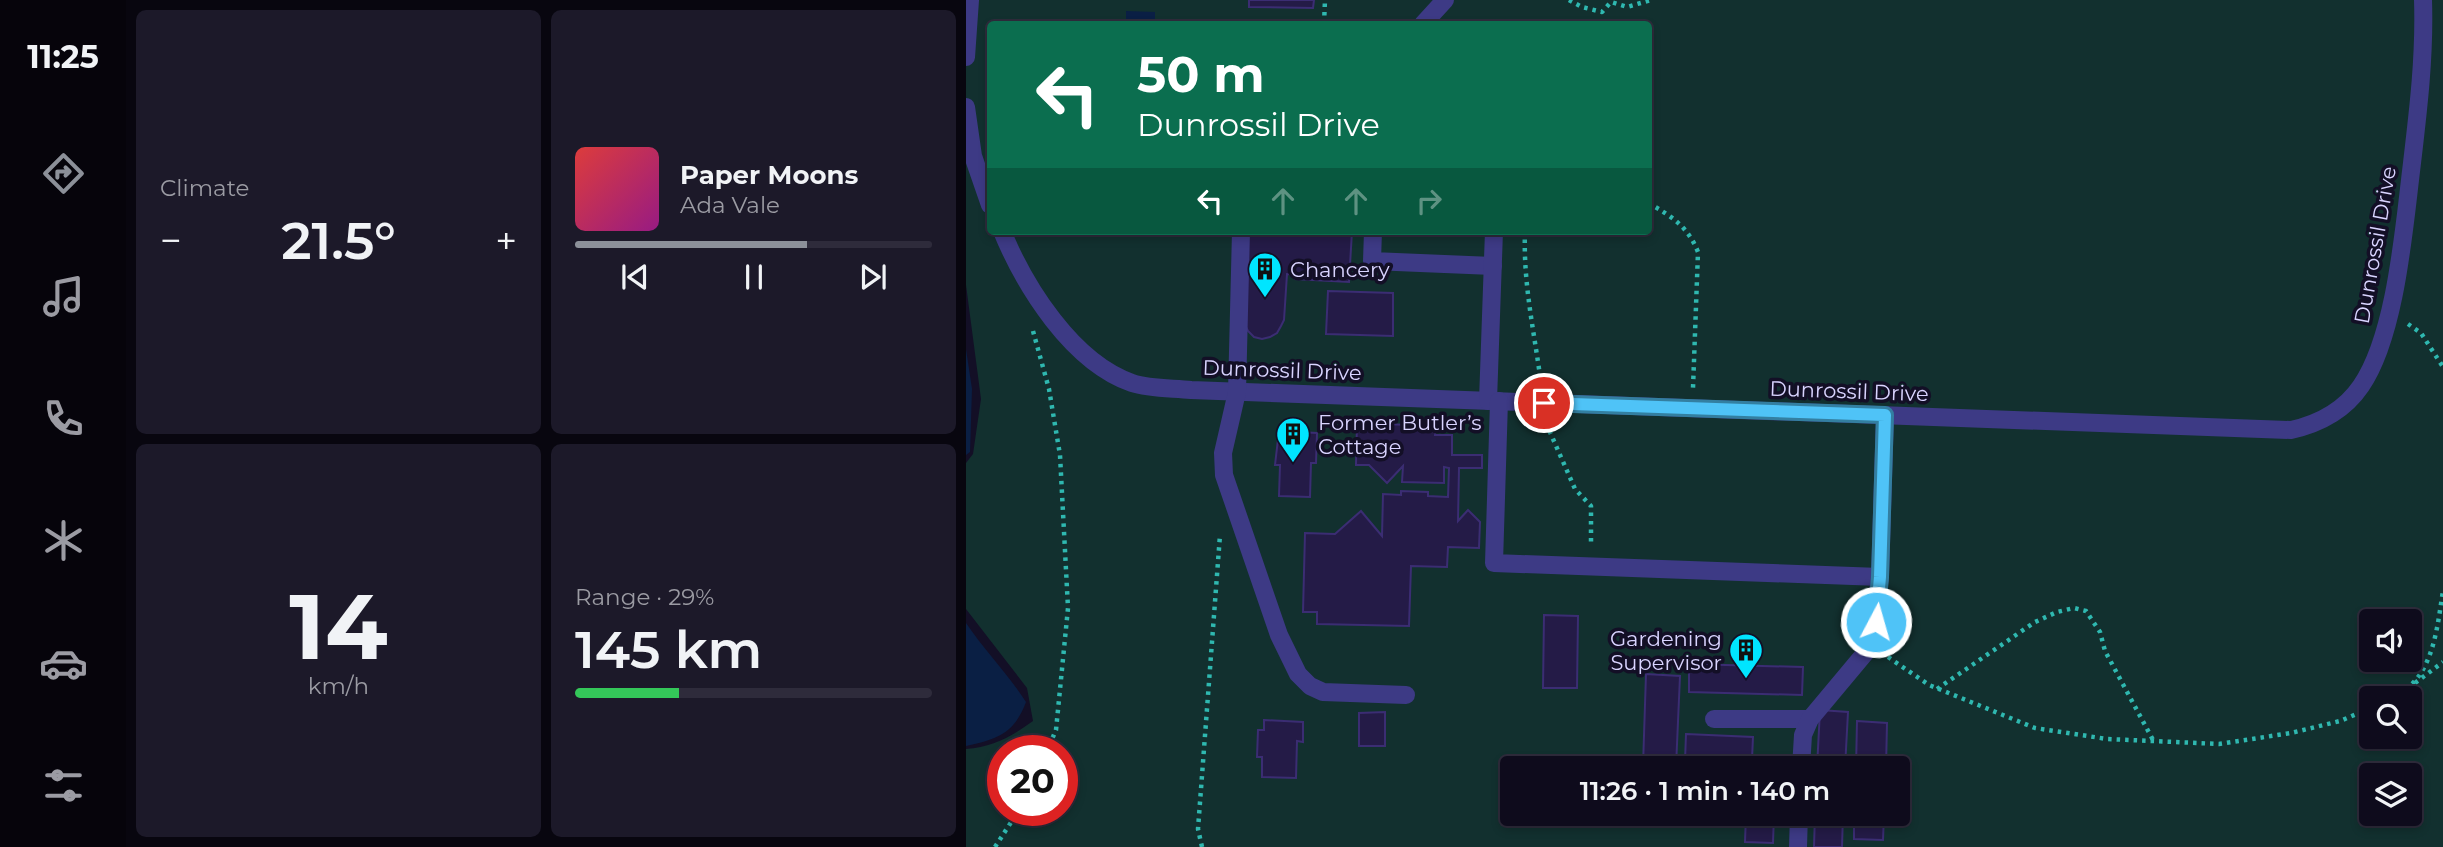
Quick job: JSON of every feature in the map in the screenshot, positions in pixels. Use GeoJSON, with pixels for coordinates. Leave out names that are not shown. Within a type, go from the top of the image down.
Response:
{"type":"FeatureCollection","features":[{"type":"Feature","properties":{"kind":"lane"},"geometry":{"type":"LineString","coordinates":[[966,57],[970,0]]}},
{"type":"Feature","properties":{"kind":"lane"},"geometry":{"type":"LineString","coordinates":[[1426,21],[1445,0]]}},
{"type":"Feature","properties":{"kind":"lane","name":"Dunrossil Drive"},"geometry":{"type":"LineString","coordinates":[[1004,235],[1030,286],[1070,340],[1092,361],[1118,378],[1136,385],[1237,392],[2291,430],[2324,421],[2359,389],[2369,373],[2385,331],[2404,231],[2413,158],[2423,64],[2423,0]]}},
{"type":"Feature","properties":{"kind":"lane"},"geometry":{"type":"LineString","coordinates":[[966,107],[973,156],[987,196]]}},
{"type":"Feature","properties":{"kind":"lane"},"geometry":{"type":"LineString","coordinates":[[1241,235],[1237,392],[1223,453],[1224,475],[1279,635],[1298,674],[1310,686],[1323,692],[1406,695]]}},
{"type":"Feature","properties":{"kind":"lane"},"geometry":{"type":"LineString","coordinates":[[1373,235],[1372,261],[1493,266]]}},
{"type":"Feature","properties":{"kind":"lane"},"geometry":{"type":"LineString","coordinates":[[1494,235],[1494,562],[1880,577]]}},
{"type":"Feature","properties":{"kind":"lane"},"geometry":{"type":"LineString","coordinates":[[1801,756],[1802,735],[1810,719],[1871,646],[1880,577],[1885,415]]}},
{"type":"Feature","properties":{"kind":"lane"},"geometry":{"type":"LineString","coordinates":[[1714,719],[1810,719]]}},
{"type":"Feature","properties":{"kind":"lane"},"geometry":{"type":"LineString","coordinates":[[1798,847],[1799,826]]}},
{"type":"Feature","properties":{"kind":"path"},"geometry":{"type":"LineString","coordinates":[[1324,21],[1325,0]]}},
{"type":"Feature","properties":{"kind":"path"},"geometry":{"type":"LineString","coordinates":[[1569,0],[1582,7],[1602,12],[1611,2],[1627,8],[1651,0]]}},
{"type":"Feature","properties":{"kind":"path"},"geometry":{"type":"LineString","coordinates":[[1652,206],[1683,225],[1698,252],[1693,395],[1699,408]]}},
{"type":"Feature","properties":{"kind":"path"},"geometry":{"type":"LineString","coordinates":[[2388,316],[2407,323],[2421,333],[2443,367]]}},
{"type":"Feature","properties":{"kind":"path"},"geometry":{"type":"LineString","coordinates":[[1031,324],[1049,389],[1060,455],[1068,608],[1054,735]]}},
{"type":"Feature","properties":{"kind":"path"},"geometry":{"type":"LineString","coordinates":[[1202,847],[1198,829],[1220,529]]}},
{"type":"Feature","properties":{"kind":"path"},"geometry":{"type":"LineString","coordinates":[[2411,685],[2423,668],[2435,638],[2443,591]]}},
{"type":"Feature","properties":{"kind":"path"},"geometry":{"type":"LineString","coordinates":[[1937,689],[2035,622],[2074,608],[2086,611],[2100,632],[2105,651],[2153,741]]}},
{"type":"Feature","properties":{"kind":"path"},"geometry":{"type":"LineString","coordinates":[[1871,646],[1937,689],[2035,728],[2097,738],[2219,744],[2291,733],[2340,721],[2359,713]]}},
{"type":"Feature","properties":{"kind":"path"},"geometry":{"type":"LineString","coordinates":[[2411,685],[2443,662]]}},
{"type":"Feature","properties":{"kind":"path"},"geometry":{"type":"LineString","coordinates":[[995,847],[1009,826]]}},
{"type":"Feature","properties":{"kind":"green space"},"geometry":{"type":"Polygon","coordinates":[[[966,0],[2443,0],[2443,847],[966,847],[966,749],[987,745],[987,826],[1078,826],[1078,735],[1011,735],[1033,721],[1027,688],[966,609],[966,463],[973,454],[981,399],[966,285],[966,0]]]}},
{"type":"Feature","properties":{"kind":"water"},"geometry":{"type":"Polygon","coordinates":[[[1126,11],[1155,12],[1155,21],[1126,21],[1126,11]]]}},
{"type":"Feature","properties":{"kind":"water"},"geometry":{"type":"Polygon","coordinates":[[[966,349],[972,389],[970,452],[966,455],[966,349]]]}},
{"type":"Feature","properties":{"kind":"water"},"geometry":{"type":"Polygon","coordinates":[[[966,623],[1026,702],[1010,728],[999,735],[987,735],[987,741],[966,746],[966,623]]]}},
{"type":"Feature","properties":{"kind":"building"},"geometry":{"type":"Polygon","coordinates":[[[1249,0],[1314,0],[1313,8],[1249,7],[1249,0]]]}},
{"type":"Feature","properties":{"kind":"building","name":"Chancery"},"geometry":{"type":"Polygon","coordinates":[[[1248,235],[1352,235],[1349,282],[1295,279],[1295,275],[1287,274],[1284,320],[1277,333],[1262,339],[1254,337],[1244,323],[1248,235]]]}},
{"type":"Feature","properties":{"kind":"building"},"geometry":{"type":"Polygon","coordinates":[[[1328,291],[1393,293],[1393,336],[1326,334],[1328,291]]]}},
{"type":"Feature","properties":{"kind":"building"},"geometry":{"type":"Polygon","coordinates":[[[1357,423],[1436,426],[1435,435],[1452,435],[1452,455],[1482,455],[1482,468],[1459,468],[1458,521],[1468,510],[1480,522],[1479,548],[1448,547],[1447,567],[1411,566],[1409,626],[1317,624],[1317,612],[1303,612],[1305,533],[1335,534],[1361,511],[1382,536],[1383,494],[1401,495],[1401,491],[1428,492],[1428,496],[1448,497],[1449,468],[1444,467],[1444,483],[1402,482],[1403,466],[1387,483],[1369,465],[1356,465],[1357,423]]]}},
{"type":"Feature","properties":{"kind":"building","name":"Former Butler’s Cottage"},"geometry":{"type":"Polygon","coordinates":[[[1279,431],[1317,433],[1316,463],[1311,463],[1310,497],[1279,496],[1280,465],[1275,465],[1279,431]]]}},
{"type":"Feature","properties":{"kind":"building"},"geometry":{"type":"Polygon","coordinates":[[[1544,615],[1578,616],[1577,688],[1543,688],[1544,615]]]}},
{"type":"Feature","properties":{"kind":"building","name":"Gardening Supervisor"},"geometry":{"type":"Polygon","coordinates":[[[1689,664],[1803,667],[1802,695],[1689,692],[1689,664]]]}},
{"type":"Feature","properties":{"kind":"building"},"geometry":{"type":"Polygon","coordinates":[[[1646,674],[1680,676],[1676,756],[1643,756],[1646,674]]]}},
{"type":"Feature","properties":{"kind":"building"},"geometry":{"type":"Polygon","coordinates":[[[1820,710],[1848,712],[1846,756],[1818,756],[1820,710]]]}},
{"type":"Feature","properties":{"kind":"building"},"geometry":{"type":"Polygon","coordinates":[[[1385,712],[1385,746],[1359,746],[1359,713],[1385,712]]]}},
{"type":"Feature","properties":{"kind":"building"},"geometry":{"type":"Polygon","coordinates":[[[1264,720],[1303,722],[1303,742],[1297,741],[1296,778],[1262,777],[1262,757],[1257,757],[1258,730],[1264,730],[1264,720]]]}},
{"type":"Feature","properties":{"kind":"building"},"geometry":{"type":"Polygon","coordinates":[[[1857,721],[1887,723],[1886,756],[1856,756],[1857,721]]]}},
{"type":"Feature","properties":{"kind":"building"},"geometry":{"type":"Polygon","coordinates":[[[1686,734],[1753,737],[1752,756],[1685,756],[1686,734]]]}},
{"type":"Feature","properties":{"kind":"building"},"geometry":{"type":"Polygon","coordinates":[[[1746,826],[1774,826],[1773,843],[1745,842],[1746,826]]]}},
{"type":"Feature","properties":{"kind":"building"},"geometry":{"type":"Polygon","coordinates":[[[1815,826],[1843,826],[1842,847],[1814,847],[1815,826]]]}},
{"type":"Feature","properties":{"kind":"building"},"geometry":{"type":"Polygon","coordinates":[[[1854,826],[1884,826],[1883,840],[1854,839],[1854,826]]]}},
{"type":"Feature","properties":{"kind":"place","name":"Chancery"},"geometry":{"type":"Point","coordinates":[1265,299]}},
{"type":"Feature","properties":{"kind":"place","name":"Former Butler’s Cottage"},"geometry":{"type":"Point","coordinates":[1293,464]}},
{"type":"Feature","properties":{"kind":"place","name":"Gardening Supervisor"},"geometry":{"type":"Point","coordinates":[1746,680]}},
{"type":"Feature","properties":{"kind":"route"},"geometry":{"type":"LineString","coordinates":[[1544,403],[1885,415],[1876,622]]}}]}
